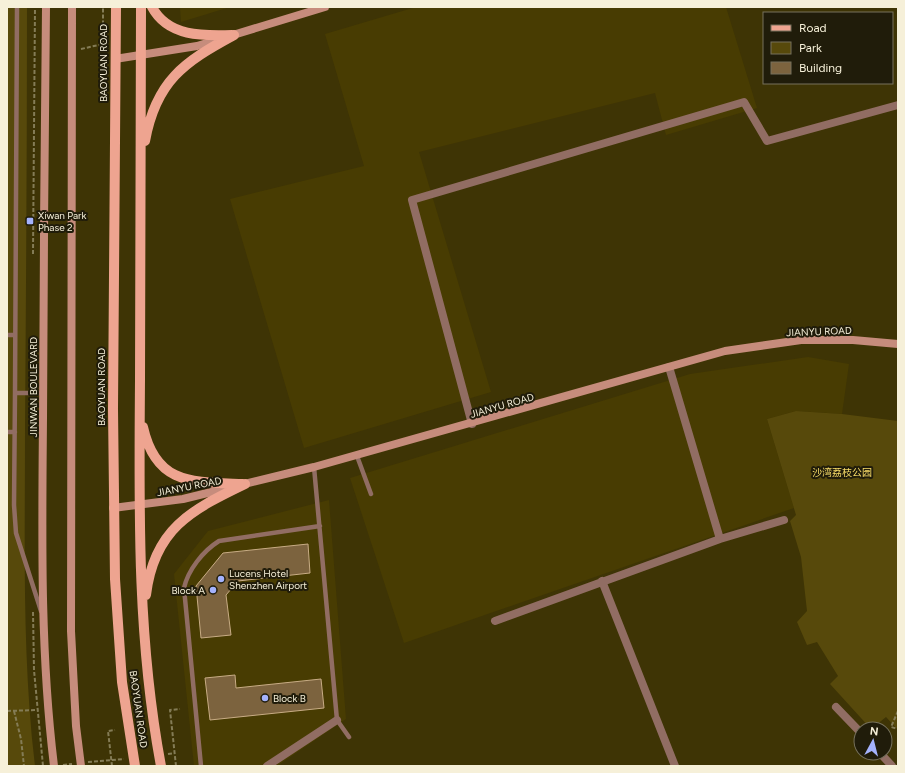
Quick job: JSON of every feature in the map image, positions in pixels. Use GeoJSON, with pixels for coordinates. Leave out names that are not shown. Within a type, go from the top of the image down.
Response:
{"type":"FeatureCollection","features":[{"type":"Feature","properties":{"kind":"main road","name":"JINWAN BOULEVARD"},"geometry":{"type":"LineString","coordinates":[[46,7],[43,617],[47,702],[55,766]]}},
{"type":"Feature","properties":{"kind":"main road"},"geometry":{"type":"LineString","coordinates":[[72,7],[71,631],[76,726],[81,764]]}},
{"type":"Feature","properties":{"kind":"main road","name":"BAOYUAN ROAD"},"geometry":{"type":"LineString","coordinates":[[116,7],[115,579],[122,682],[135,766]]}},
{"type":"Feature","properties":{"kind":"main road","name":"BAOYUAN ROAD"},"geometry":{"type":"LineString","coordinates":[[141,7],[139,408],[143,625],[148,684],[161,766]]}},
{"type":"Feature","properties":{"kind":"main road"},"geometry":{"type":"LineString","coordinates":[[152,7],[163,21],[173,29],[202,35],[234,35]]}},
{"type":"Feature","properties":{"kind":"main road"},"geometry":{"type":"LineString","coordinates":[[116,59],[191,48],[325,7]]}},
{"type":"Feature","properties":{"kind":"main road"},"geometry":{"type":"LineString","coordinates":[[140,164],[147,129],[154,109],[172,79],[199,55],[234,35]]}},
{"type":"Feature","properties":{"kind":"main road","name":"JIANYU ROAD"},"geometry":{"type":"LineString","coordinates":[[114,508],[140,506],[183,499],[357,456],[725,351],[776,343],[827,339],[898,344]]}},
{"type":"Feature","properties":{"kind":"main road"},"geometry":{"type":"LineString","coordinates":[[139,408],[150,449],[154,458],[164,470],[181,478],[245,484]]}},
{"type":"Feature","properties":{"kind":"main road"},"geometry":{"type":"LineString","coordinates":[[143,625],[150,572],[162,544],[168,535],[189,513],[211,500],[245,484]]}},
{"type":"Feature","properties":{"kind":"street"},"geometry":{"type":"LineString","coordinates":[[472,424],[412,200],[744,102],[767,141],[898,105]]}},
{"type":"Feature","properties":{"kind":"street"},"geometry":{"type":"LineString","coordinates":[[669,367],[720,540]]}},
{"type":"Feature","properties":{"kind":"street"},"geometry":{"type":"LineString","coordinates":[[495,621],[602,581],[720,540],[784,520]]}},
{"type":"Feature","properties":{"kind":"street"},"geometry":{"type":"LineString","coordinates":[[602,581],[674,766]]}},
{"type":"Feature","properties":{"kind":"street"},"geometry":{"type":"LineString","coordinates":[[836,707],[853,725]]}},
{"type":"Feature","properties":{"kind":"street"},"geometry":{"type":"LineString","coordinates":[[267,766],[337,720]]}},
{"type":"Feature","properties":{"kind":"lane"},"geometry":{"type":"LineString","coordinates":[[18,7],[14,335],[14,505],[16,533],[43,617]]}},
{"type":"Feature","properties":{"kind":"lane"},"geometry":{"type":"LineString","coordinates":[[7,335],[14,335]]}},
{"type":"Feature","properties":{"kind":"lane"},"geometry":{"type":"LineString","coordinates":[[15,393],[43,393]]}},
{"type":"Feature","properties":{"kind":"lane"},"geometry":{"type":"LineString","coordinates":[[7,432],[15,432]]}},
{"type":"Feature","properties":{"kind":"lane"},"geometry":{"type":"LineString","coordinates":[[357,456],[371,494]]}},
{"type":"Feature","properties":{"kind":"lane"},"geometry":{"type":"LineString","coordinates":[[314,467],[337,720],[348,737]]}},
{"type":"Feature","properties":{"kind":"lane"},"geometry":{"type":"LineString","coordinates":[[202,766],[184,588],[186,576],[210,547],[219,541],[320,526]]}},
{"type":"Feature","properties":{"kind":"path"},"geometry":{"type":"LineString","coordinates":[[87,46],[103,44],[103,7]]}},
{"type":"Feature","properties":{"kind":"path"},"geometry":{"type":"LineString","coordinates":[[176,766],[170,710],[180,709]]}},
{"type":"Feature","properties":{"kind":"path"},"geometry":{"type":"LineString","coordinates":[[7,711],[37,710]]}},
{"type":"Feature","properties":{"kind":"path"},"geometry":{"type":"LineString","coordinates":[[14,711],[21,739],[24,766]]}},
{"type":"Feature","properties":{"kind":"path"},"geometry":{"type":"LineString","coordinates":[[898,711],[891,727],[898,729]]}},
{"type":"Feature","properties":{"kind":"path"},"geometry":{"type":"LineString","coordinates":[[112,766],[108,731],[115,730]]}},
{"type":"Feature","properties":{"kind":"path"},"geometry":{"type":"LineString","coordinates":[[167,754],[175,753]]}},
{"type":"Feature","properties":{"kind":"path"},"geometry":{"type":"LineString","coordinates":[[81,764],[127,758]]}},
{"type":"Feature","properties":{"kind":"path"},"geometry":{"type":"LineString","coordinates":[[55,766],[73,764]]}},
{"type":"Feature","properties":{"kind":"shaded area"},"geometry":{"type":"Polygon","coordinates":[[[180,7],[230,7],[181,22],[180,7]]]}},
{"type":"Feature","properties":{"kind":"shaded area"},"geometry":{"type":"Polygon","coordinates":[[[416,7],[726,7],[757,108],[666,135],[655,93],[419,152],[491,392],[304,448],[230,199],[364,166],[325,34],[416,7]]]}},
{"type":"Feature","properties":{"kind":"shaded area"},"geometry":{"type":"Polygon","coordinates":[[[808,357],[849,364],[842,414],[796,411],[767,419],[794,508],[404,643],[350,478],[690,374],[808,357]]]}},
{"type":"Feature","properties":{"kind":"shaded area"},"geometry":{"type":"Polygon","coordinates":[[[329,500],[346,719],[277,766],[194,766],[174,574],[208,531],[329,500]]]}},
{"type":"Feature","properties":{"kind":"green space"},"geometry":{"type":"Polygon","coordinates":[[[7,7],[27,7],[25,600],[28,683],[35,766],[7,766],[7,7]]]}},
{"type":"Feature","properties":{"kind":"green space","name":"沙湾荔枝公园"},"geometry":{"type":"Polygon","coordinates":[[[796,411],[842,414],[898,421],[898,730],[893,725],[893,721],[890,721],[886,717],[881,721],[864,721],[830,684],[838,676],[817,642],[807,645],[797,622],[807,611],[801,557],[790,521],[796,515],[767,419],[796,411]]]}},
{"type":"Feature","properties":{"kind":"building","name":"Block A"},"geometry":{"type":"Polygon","coordinates":[[[308,544],[310,573],[238,581],[226,595],[231,635],[201,638],[196,586],[223,553],[308,544]]]}},
{"type":"Feature","properties":{"kind":"building","name":"Block B"},"geometry":{"type":"Polygon","coordinates":[[[235,675],[236,688],[321,679],[324,708],[210,720],[205,678],[235,675]]]}},
{"type":"Feature","properties":{"kind":"place","name":"Xiwan Park Phase 2"},"geometry":{"type":"Point","coordinates":[30,221]}},
{"type":"Feature","properties":{"kind":"place","name":"Lucens Hotel Shenzhen Airport"},"geometry":{"type":"Point","coordinates":[221,579]}},
{"type":"Feature","properties":{"kind":"place","name":"Block A"},"geometry":{"type":"Point","coordinates":[213,590]}},
{"type":"Feature","properties":{"kind":"place","name":"Block B"},"geometry":{"type":"Point","coordinates":[265,698]}}]}
